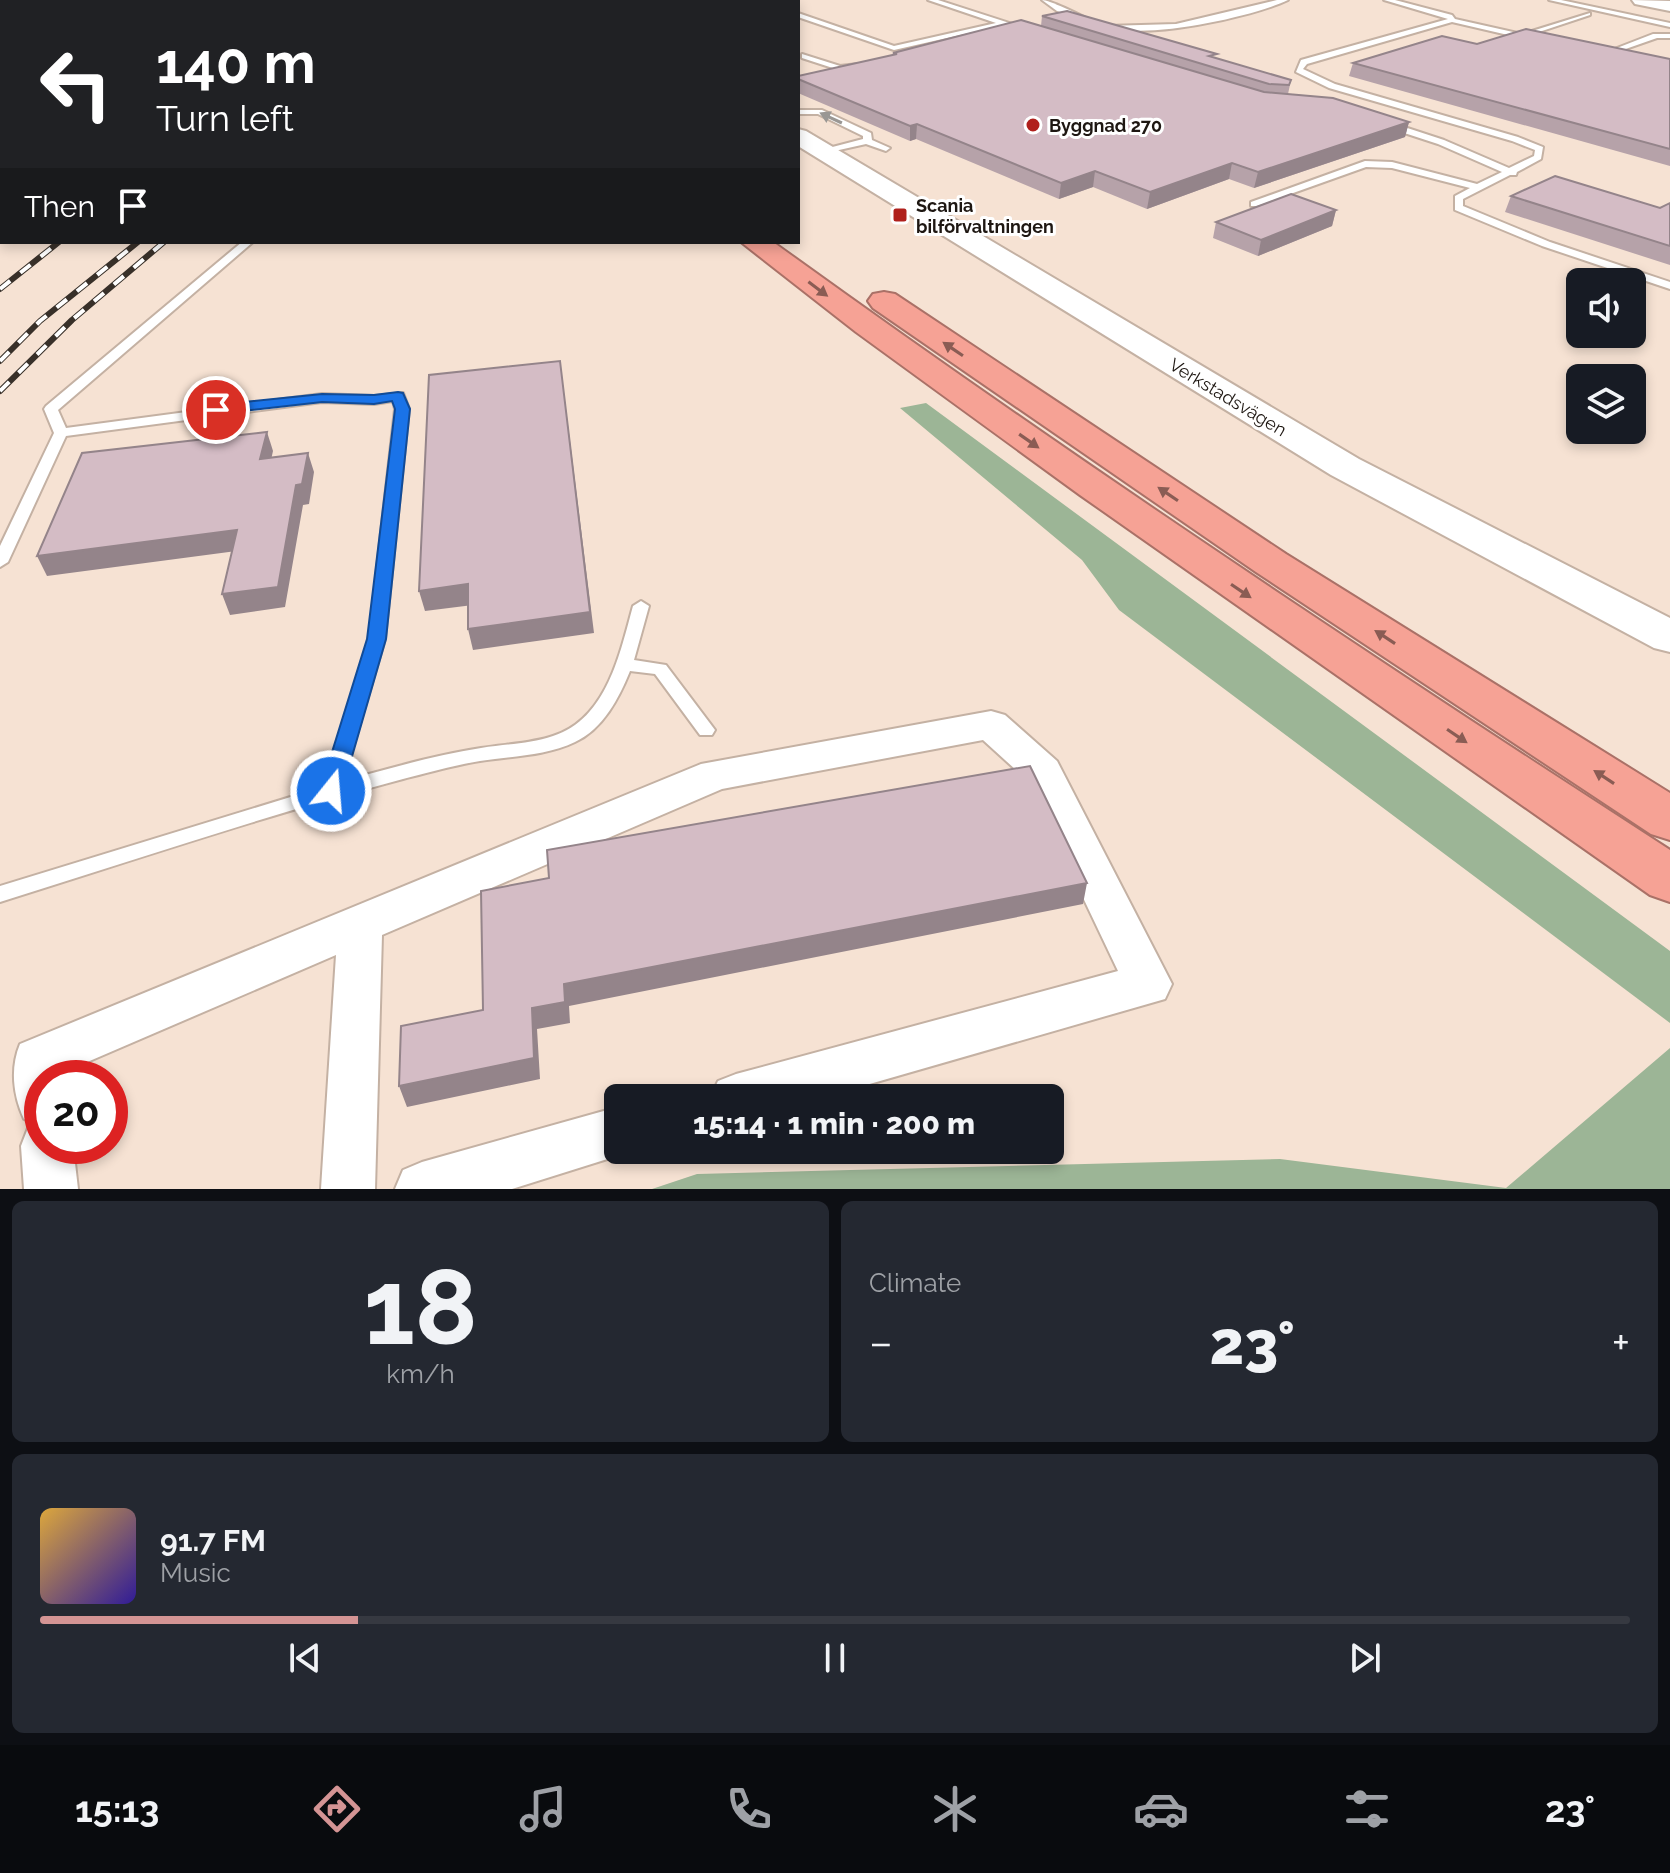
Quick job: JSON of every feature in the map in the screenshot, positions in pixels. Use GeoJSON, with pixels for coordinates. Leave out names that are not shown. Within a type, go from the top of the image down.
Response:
{"type":"FeatureCollection","features":[{"type":"Feature","properties":{"kind":"highway"},"geometry":{"type":"LineString","coordinates":[[800,241],[1271,563],[1670,819]]}},
{"type":"Feature","properties":{"kind":"highway"},"geometry":{"type":"LineString","coordinates":[[758,244],[884,338],[1231,585],[1670,879]]}},
{"type":"Feature","properties":{"kind":"main road"},"geometry":{"type":"LineString","coordinates":[[1641,0],[1670,6]]}},
{"type":"Feature","properties":{"kind":"main road","name":"Verkstadsvägen"},"geometry":{"type":"LineString","coordinates":[[811,144],[1345,467],[1670,637]]}},
{"type":"Feature","properties":{"kind":"street"},"geometry":{"type":"LineString","coordinates":[[38,1060],[715,775],[991,725],[1043,771],[1148,984],[787,1084]]}},
{"type":"Feature","properties":{"kind":"street"},"geometry":{"type":"LineString","coordinates":[[348,1189],[360,925]]}},
{"type":"Feature","properties":{"kind":"street"},"geometry":{"type":"LineString","coordinates":[[422,1189],[604,1136]]}},
{"type":"Feature","properties":{"kind":"street"},"geometry":{"type":"LineString","coordinates":[[49,1164],[51,1189]]}},
{"type":"Feature","properties":{"kind":"lane"},"geometry":{"type":"LineString","coordinates":[[931,0],[1037,33]]}},
{"type":"Feature","properties":{"kind":"lane"},"geometry":{"type":"LineString","coordinates":[[1045,0],[1059,10],[1108,26],[1137,30],[1181,27],[1285,0]]}},
{"type":"Feature","properties":{"kind":"lane"},"geometry":{"type":"LineString","coordinates":[[1387,0],[1450,16],[1452,20]]}},
{"type":"Feature","properties":{"kind":"lane"},"geometry":{"type":"LineString","coordinates":[[1552,0],[1670,25]]}},
{"type":"Feature","properties":{"kind":"lane"},"geometry":{"type":"LineString","coordinates":[[1519,35],[1588,14]]}},
{"type":"Feature","properties":{"kind":"lane"},"geometry":{"type":"LineString","coordinates":[[800,16],[907,54],[900,57]]}},
{"type":"Feature","properties":{"kind":"lane"},"geometry":{"type":"LineString","coordinates":[[1533,39],[1452,20],[1304,62],[1299,70],[1332,86],[1540,149],[1538,157],[1513,173],[1458,198],[1458,208],[1546,244],[1670,286]]}},
{"type":"Feature","properties":{"kind":"lane"},"geometry":{"type":"LineString","coordinates":[[947,40],[1004,23]]}},
{"type":"Feature","properties":{"kind":"lane"},"geometry":{"type":"LineString","coordinates":[[894,48],[935,40],[972,40],[1022,29]]}},
{"type":"Feature","properties":{"kind":"lane"},"geometry":{"type":"LineString","coordinates":[[1608,53],[1656,36],[1670,36]]}},
{"type":"Feature","properties":{"kind":"lane"},"geometry":{"type":"LineString","coordinates":[[1594,52],[1624,57]]}},
{"type":"Feature","properties":{"kind":"lane"},"geometry":{"type":"LineString","coordinates":[[805,56],[839,68],[874,63]]}},
{"type":"Feature","properties":{"kind":"lane"},"geometry":{"type":"LineString","coordinates":[[800,112],[819,112],[868,135],[867,141]]}},
{"type":"Feature","properties":{"kind":"lane"},"geometry":{"type":"LineString","coordinates":[[1382,123],[1441,142],[1513,173]]}},
{"type":"Feature","properties":{"kind":"lane"},"geometry":{"type":"LineString","coordinates":[[811,144],[867,141],[886,148]]}},
{"type":"Feature","properties":{"kind":"lane"},"geometry":{"type":"LineString","coordinates":[[1254,204],[1365,164],[1392,165],[1480,188]]}},
{"type":"Feature","properties":{"kind":"lane"},"geometry":{"type":"LineString","coordinates":[[0,562],[61,433],[51,409],[246,244]]}},
{"type":"Feature","properties":{"kind":"lane"},"geometry":{"type":"LineString","coordinates":[[61,433],[307,400],[374,400],[398,396],[402,409],[377,639],[331,791]]}},
{"type":"Feature","properties":{"kind":"lane"},"geometry":{"type":"LineString","coordinates":[[0,894],[331,791],[470,756],[536,748],[581,732],[609,702],[625,665],[641,606]]}},
{"type":"Feature","properties":{"kind":"lane"},"geometry":{"type":"LineString","coordinates":[[625,665],[660,669],[706,730]]}},
{"type":"Feature","properties":{"kind":"green space"},"geometry":{"type":"Polygon","coordinates":[[[926,403],[1670,951],[1670,1023],[1119,610],[1082,560],[900,408],[926,403]]]}},
{"type":"Feature","properties":{"kind":"green space"},"geometry":{"type":"Polygon","coordinates":[[[1670,1048],[1670,1189],[652,1189],[697,1174],[1280,1159],[1506,1188],[1670,1048]]]}},
{"type":"Feature","properties":{"kind":"building"},"geometry":{"type":"Polygon","coordinates":[[[1067,11],[1217,54],[1209,56],[1291,80],[1289,85],[1269,84],[1042,16],[1067,11]]]}},
{"type":"Feature","properties":{"kind":"building"},"geometry":{"type":"Polygon","coordinates":[[[1021,20],[1264,92],[1333,98],[1409,122],[1258,172],[1232,163],[1150,192],[1095,171],[1061,183],[917,124],[910,126],[800,80],[800,76],[897,54],[893,53],[1021,20]]]}},
{"type":"Feature","properties":{"kind":"building"},"geometry":{"type":"Polygon","coordinates":[[[1526,29],[1670,59],[1670,149],[1353,63],[1442,36],[1477,44],[1526,29]]]}},
{"type":"Feature","properties":{"kind":"building"},"geometry":{"type":"Polygon","coordinates":[[[1555,176],[1660,208],[1670,203],[1670,246],[1511,196],[1555,176]]]}},
{"type":"Feature","properties":{"kind":"building"},"geometry":{"type":"Polygon","coordinates":[[[1291,194],[1336,210],[1261,240],[1216,222],[1291,194]]]}},
{"type":"Feature","properties":{"kind":"building"},"geometry":{"type":"Polygon","coordinates":[[[560,361],[590,612],[468,629],[468,584],[419,591],[429,375],[560,361]]]}},
{"type":"Feature","properties":{"kind":"building"},"geometry":{"type":"Polygon","coordinates":[[[267,432],[260,459],[308,453],[302,484],[296,485],[278,587],[222,594],[237,530],[37,556],[82,453],[267,432]]]}},
{"type":"Feature","properties":{"kind":"building"},"geometry":{"type":"Polygon","coordinates":[[[1030,766],[1087,883],[564,984],[565,1002],[532,1008],[534,1058],[399,1086],[401,1026],[483,1010],[481,891],[549,878],[547,850],[1030,766]]]}},
{"type":"Feature","properties":{"kind":"railway"},"geometry":{"type":"LineString","coordinates":[[0,289],[56,244]]}},
{"type":"Feature","properties":{"kind":"railway"},"geometry":{"type":"LineString","coordinates":[[0,361],[40,321],[136,244]]}},
{"type":"Feature","properties":{"kind":"railway"},"geometry":{"type":"LineString","coordinates":[[0,391],[72,320],[162,244]]}},
{"type":"Feature","properties":{"kind":"place","name":"Byggnad 270"},"geometry":{"type":"Point","coordinates":[1033,125]}},
{"type":"Feature","properties":{"kind":"place","name":"Scania bilförvaltningen"},"geometry":{"type":"Point","coordinates":[900,215]}},
{"type":"Feature","properties":{"kind":"route"},"geometry":{"type":"LineString","coordinates":[[216,410],[322,398],[374,400],[398,396],[402,409],[377,639],[331,791]]}}]}
